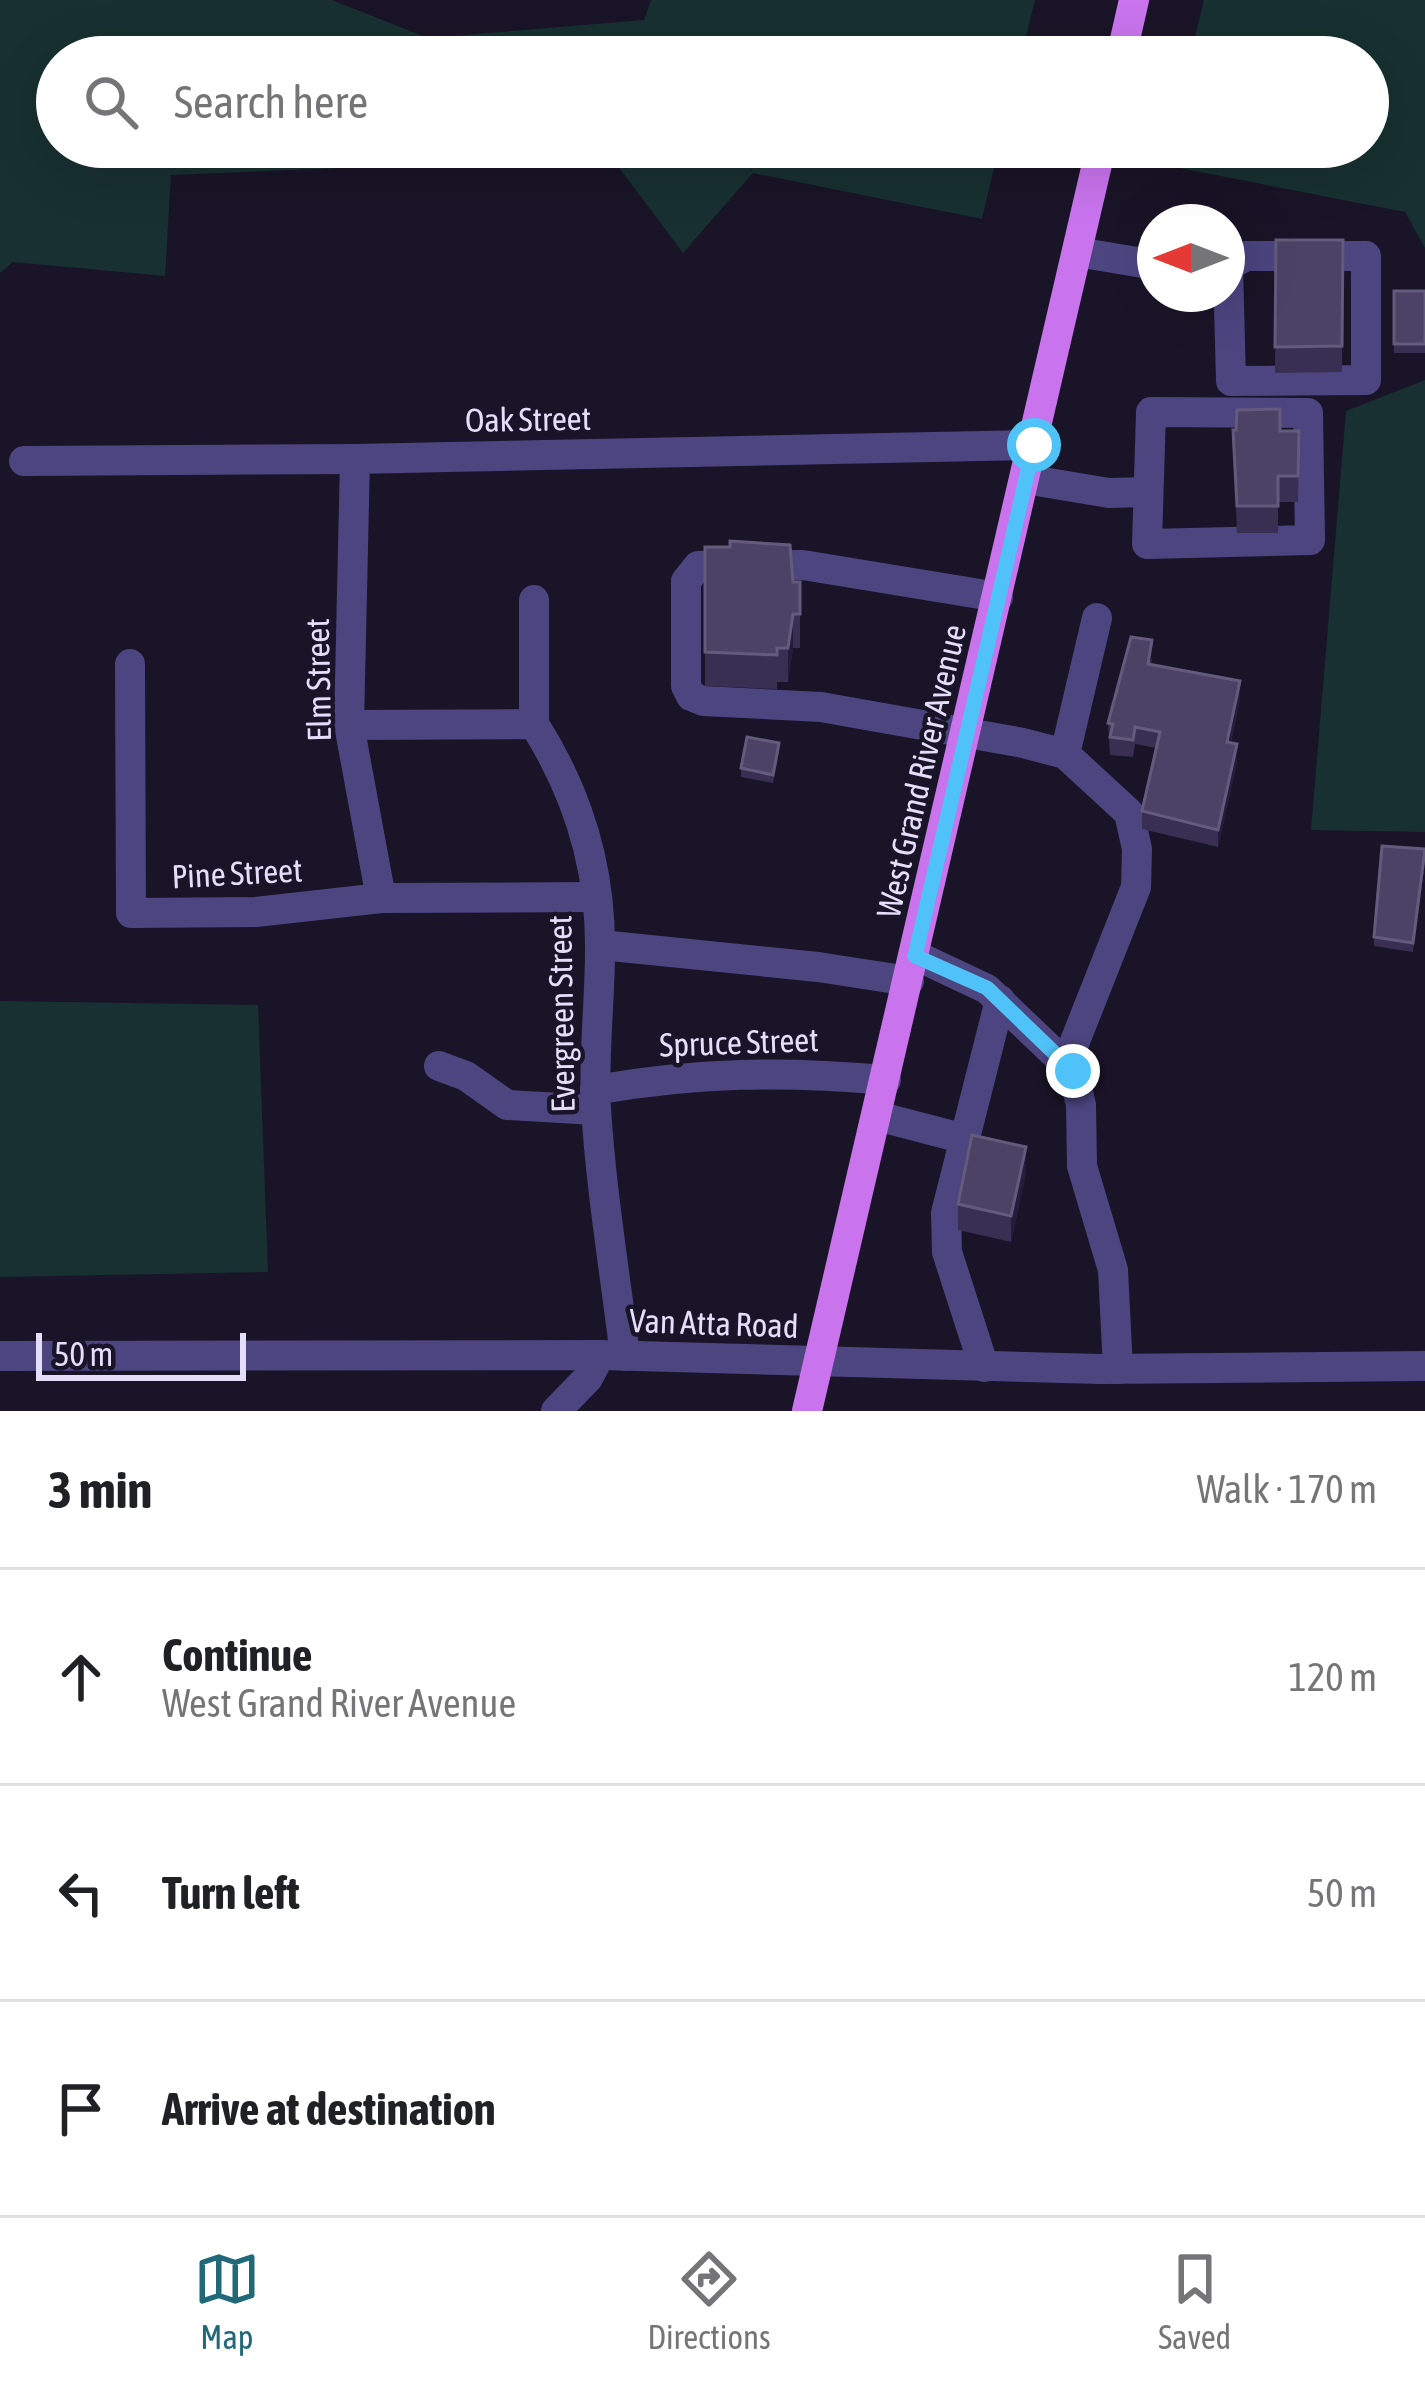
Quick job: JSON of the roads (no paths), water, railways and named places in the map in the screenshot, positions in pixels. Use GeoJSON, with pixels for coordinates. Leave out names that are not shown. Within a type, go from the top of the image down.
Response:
{"type":"FeatureCollection","features":[{"type":"Feature","properties":{"kind":"main road"},"geometry":{"type":"LineString","coordinates":[[1126,36],[1134,0]]}},
{"type":"Feature","properties":{"kind":"main road","name":"West Grand River Avenue"},"geometry":{"type":"LineString","coordinates":[[807,1411],[1096,168]]}},
{"type":"Feature","properties":{"kind":"street"},"geometry":{"type":"LineString","coordinates":[[1077,252],[1137,262]]}},
{"type":"Feature","properties":{"kind":"street"},"geometry":{"type":"LineString","coordinates":[[1246,256],[1366,256],[1366,380],[1231,381],[1227,267],[1246,256]]}},
{"type":"Feature","properties":{"kind":"street"},"geometry":{"type":"LineString","coordinates":[[1150,412],[1308,412],[1310,540],[1147,544],[1148,492],[1150,412]]}},
{"type":"Feature","properties":{"kind":"street","name":"Oak Street"},"geometry":{"type":"LineString","coordinates":[[24,461],[1034,445]]}},
{"type":"Feature","properties":{"kind":"street","name":"Elm Street"},"geometry":{"type":"LineString","coordinates":[[356,459],[350,725],[381,898]]}},
{"type":"Feature","properties":{"kind":"street"},"geometry":{"type":"LineString","coordinates":[[1025,479],[1109,493],[1148,492]]}},
{"type":"Feature","properties":{"kind":"street"},"geometry":{"type":"LineString","coordinates":[[998,597],[803,565],[705,565],[691,570],[686,580],[686,686],[697,699],[821,707],[1065,754],[1129,813],[1136,887],[1066,1064]]}},
{"type":"Feature","properties":{"kind":"street"},"geometry":{"type":"LineString","coordinates":[[350,725],[534,724],[534,600]]}},
{"type":"Feature","properties":{"kind":"street"},"geometry":{"type":"LineString","coordinates":[[1065,754],[1097,617]]}},
{"type":"Feature","properties":{"kind":"street","name":"Pine Street"},"geometry":{"type":"LineString","coordinates":[[130,664],[131,913],[256,912],[381,898],[596,897]]}},
{"type":"Feature","properties":{"kind":"street","name":"Evergreen Street"},"geometry":{"type":"LineString","coordinates":[[534,724],[561,767],[582,817],[596,897],[601,945],[596,1100],[612,1355]]}},
{"type":"Feature","properties":{"kind":"street"},"geometry":{"type":"LineString","coordinates":[[601,945],[818,967],[912,968],[987,988],[1073,1071],[1081,1106],[1082,1166],[1113,1270],[1118,1369]]}},
{"type":"Feature","properties":{"kind":"street"},"geometry":{"type":"LineString","coordinates":[[984,1367],[947,1252],[946,1213],[1000,1000]]}},
{"type":"Feature","properties":{"kind":"street","name":"Spruce Street"},"geometry":{"type":"LineString","coordinates":[[439,1066],[466,1076],[507,1105],[596,1100],[678,1076],[786,1072],[886,1080]]}},
{"type":"Feature","properties":{"kind":"street"},"geometry":{"type":"LineString","coordinates":[[878,1116],[965,1138]]}},
{"type":"Feature","properties":{"kind":"street"},"geometry":{"type":"LineString","coordinates":[[556,1411],[612,1355]]}},
{"type":"Feature","properties":{"kind":"street","name":"Van Atta Road"},"geometry":{"type":"LineString","coordinates":[[0,1356],[612,1355],[1118,1369],[1425,1366]]}}]}
